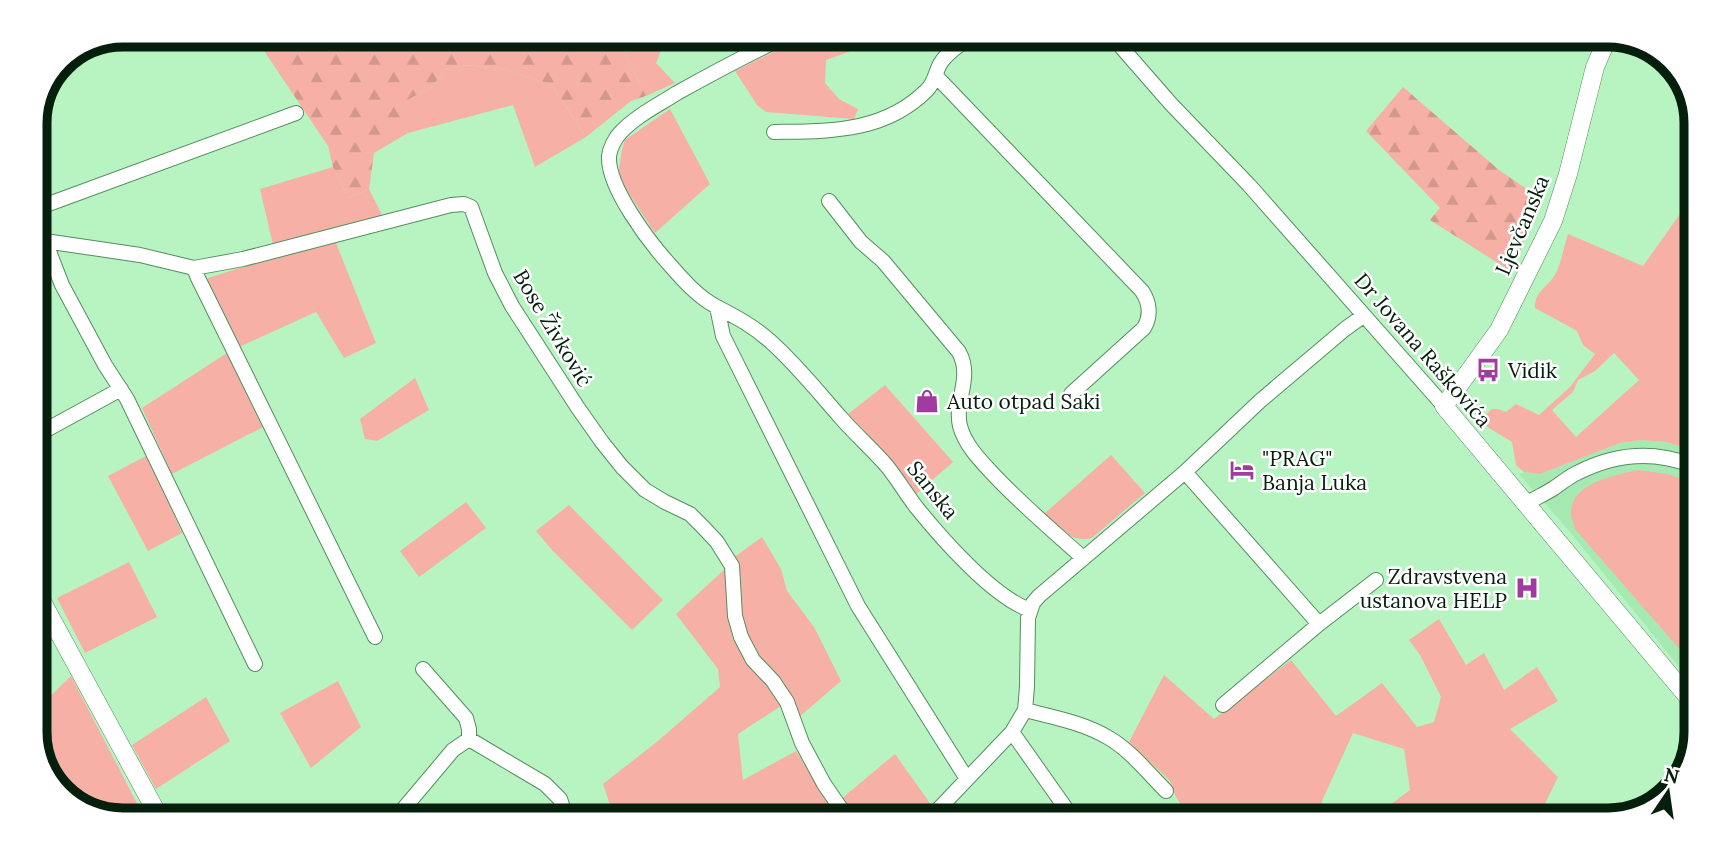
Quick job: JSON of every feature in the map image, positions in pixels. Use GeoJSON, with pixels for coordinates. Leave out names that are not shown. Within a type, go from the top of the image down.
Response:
{"type":"FeatureCollection","features":[{"type":"Feature","properties":{"kind":"street","name":"Sanska"},"geometry":{"type":"LineString","coordinates":[[764,47],[651,109],[620,133],[612,144],[609,157],[613,178],[650,242],[691,289],[717,307],[730,312],[772,342],[887,467],[917,508],[959,555],[1009,600],[1030,610]]}},
{"type":"Feature","properties":{"kind":"street"},"geometry":{"type":"LineString","coordinates":[[774,132],[858,127],[899,111],[930,87],[942,60],[958,47]]}},
{"type":"Feature","properties":{"kind":"street","name":"Dr Jovana Raškovića"},"geometry":{"type":"LineString","coordinates":[[1121,47],[1171,104],[1249,185],[1444,407],[1684,692]]}},
{"type":"Feature","properties":{"kind":"street","name":"Ljevčanska"},"geometry":{"type":"LineString","coordinates":[[1444,407],[1499,330],[1553,221],[1568,174],[1595,67],[1604,47]]}},
{"type":"Feature","properties":{"kind":"street"},"geometry":{"type":"LineString","coordinates":[[936,76],[1147,299],[1149,315],[1144,328],[1071,394]]}},
{"type":"Feature","properties":{"kind":"street"},"geometry":{"type":"LineString","coordinates":[[47,205],[296,113]]}},
{"type":"Feature","properties":{"kind":"street"},"geometry":{"type":"LineString","coordinates":[[829,201],[861,242],[883,261],[963,359],[965,372],[959,422],[966,442],[1016,499],[1083,558]]}},
{"type":"Feature","properties":{"kind":"street","name":"Bose Živković"},"geometry":{"type":"LineString","coordinates":[[47,240],[140,255],[194,268],[243,259],[451,205],[464,204],[471,207],[495,273],[512,306],[602,442],[645,490],[690,514],[705,528],[732,566],[735,616],[741,637],[753,660],[773,681],[787,702],[803,743],[841,808]]}},
{"type":"Feature","properties":{"kind":"street","name":"Bose Živković"},"geometry":{"type":"LineString","coordinates":[[47,254],[105,365],[127,398],[256,664]]}},
{"type":"Feature","properties":{"kind":"street"},"geometry":{"type":"LineString","coordinates":[[194,268],[375,638]]}},
{"type":"Feature","properties":{"kind":"street"},"geometry":{"type":"LineString","coordinates":[[717,307],[723,336],[858,606],[967,779]]}},
{"type":"Feature","properties":{"kind":"street"},"geometry":{"type":"LineString","coordinates":[[940,808],[1012,733],[1025,710],[1030,610],[1039,596],[1185,472],[1260,401],[1363,316]]}},
{"type":"Feature","properties":{"kind":"street"},"geometry":{"type":"LineString","coordinates":[[47,429],[121,389]]}},
{"type":"Feature","properties":{"kind":"street"},"geometry":{"type":"LineString","coordinates":[[1525,503],[1588,467],[1622,457],[1655,455],[1684,462]]}},
{"type":"Feature","properties":{"kind":"street"},"geometry":{"type":"LineString","coordinates":[[1185,472],[1319,624]]}},
{"type":"Feature","properties":{"kind":"street"},"geometry":{"type":"LineString","coordinates":[[1223,705],[1376,580]]}},
{"type":"Feature","properties":{"kind":"street"},"geometry":{"type":"LineString","coordinates":[[47,611],[154,808]]}},
{"type":"Feature","properties":{"kind":"street"},"geometry":{"type":"LineString","coordinates":[[424,669],[467,718],[469,739]]}},
{"type":"Feature","properties":{"kind":"street"},"geometry":{"type":"LineString","coordinates":[[1025,710],[1077,724],[1109,738],[1124,748],[1166,790]]}},
{"type":"Feature","properties":{"kind":"street"},"geometry":{"type":"LineString","coordinates":[[1012,733],[1066,808]]}},
{"type":"Feature","properties":{"kind":"street"},"geometry":{"type":"LineString","coordinates":[[404,808],[453,750],[469,739]]}},
{"type":"Feature","properties":{"kind":"street"},"geometry":{"type":"LineString","coordinates":[[469,739],[536,778],[553,791],[563,808]]}},
{"type":"Feature","properties":{"kind":"shaded area"},"geometry":{"type":"Polygon","coordinates":[[[1641,440],[1684,447],[1684,673],[1570,532],[1519,474],[1540,474],[1620,443],[1641,440]]]}},
{"type":"Feature","properties":{"kind":"green space"},"geometry":{"type":"Polygon","coordinates":[[[261,47],[622,47],[646,96],[631,101],[586,137],[552,85],[507,70],[466,65],[445,70],[431,88],[397,105],[408,133],[374,153],[369,189],[348,198],[333,167],[328,146],[261,47]]]}},
{"type":"Feature","properties":{"kind":"green space"},"geometry":{"type":"Polygon","coordinates":[[[622,47],[662,47],[656,63],[675,83],[646,96],[622,47]]]}},
{"type":"Feature","properties":{"kind":"green space"},"geometry":{"type":"Polygon","coordinates":[[[783,47],[862,47],[826,60],[825,83],[839,99],[858,109],[854,119],[766,112],[757,105],[735,71],[783,47]]]}},
{"type":"Feature","properties":{"kind":"green space"},"geometry":{"type":"Polygon","coordinates":[[[466,65],[507,70],[552,85],[586,137],[535,167],[513,105],[408,133],[396,105],[431,88],[445,70],[466,65]]]}},
{"type":"Feature","properties":{"kind":"green space"},"geometry":{"type":"Polygon","coordinates":[[[1403,87],[1499,170],[1540,198],[1512,272],[1430,220],[1440,208],[1366,131],[1403,87]]]}},
{"type":"Feature","properties":{"kind":"green space"},"geometry":{"type":"Polygon","coordinates":[[[670,109],[710,184],[655,233],[621,182],[619,170],[625,140],[670,109]]]}},
{"type":"Feature","properties":{"kind":"green space"},"geometry":{"type":"Polygon","coordinates":[[[333,167],[348,198],[369,189],[383,217],[273,245],[260,189],[333,167]]]}},
{"type":"Feature","properties":{"kind":"green space"},"geometry":{"type":"Polygon","coordinates":[[[1684,208],[1684,447],[1641,440],[1620,443],[1540,474],[1524,472],[1516,465],[1512,442],[1484,425],[1483,417],[1492,409],[1506,412],[1516,404],[1539,415],[1570,387],[1595,354],[1583,345],[1577,331],[1535,308],[1538,295],[1557,270],[1568,234],[1643,266],[1684,208]],[[1614,353],[1595,371],[1578,380],[1573,392],[1552,410],[1576,437],[1639,380],[1614,353]]]}},
{"type":"Feature","properties":{"kind":"green space"},"geometry":{"type":"Polygon","coordinates":[[[336,243],[376,343],[344,358],[316,312],[239,347],[207,283],[208,278],[277,256],[336,243]]]}},
{"type":"Feature","properties":{"kind":"green space"},"geometry":{"type":"Polygon","coordinates":[[[227,353],[263,427],[172,474],[142,408],[227,353]]]}},
{"type":"Feature","properties":{"kind":"green space"},"geometry":{"type":"Polygon","coordinates":[[[415,378],[429,410],[377,441],[365,439],[360,419],[415,378]]]}},
{"type":"Feature","properties":{"kind":"green space"},"geometry":{"type":"Polygon","coordinates":[[[885,385],[953,462],[914,496],[888,456],[848,414],[885,385]]]}},
{"type":"Feature","properties":{"kind":"green space"},"geometry":{"type":"Polygon","coordinates":[[[148,455],[182,533],[148,551],[108,476],[148,455]]]}},
{"type":"Feature","properties":{"kind":"green space"},"geometry":{"type":"Polygon","coordinates":[[[1111,455],[1145,493],[1092,538],[1071,536],[1044,514],[1111,455]]]}},
{"type":"Feature","properties":{"kind":"green space"},"geometry":{"type":"Polygon","coordinates":[[[1637,470],[1668,474],[1684,480],[1684,654],[1575,529],[1571,513],[1578,494],[1606,478],[1637,470]]]}},
{"type":"Feature","properties":{"kind":"green space"},"geometry":{"type":"Polygon","coordinates":[[[466,502],[486,528],[419,577],[400,551],[466,502]]]}},
{"type":"Feature","properties":{"kind":"green space"},"geometry":{"type":"Polygon","coordinates":[[[569,505],[663,600],[632,630],[536,531],[569,505]]]}},
{"type":"Feature","properties":{"kind":"green space"},"geometry":{"type":"Polygon","coordinates":[[[762,537],[781,569],[787,591],[814,627],[841,681],[798,718],[758,656],[740,622],[738,606],[741,576],[733,558],[762,537]]]}},
{"type":"Feature","properties":{"kind":"green space"},"geometry":{"type":"Polygon","coordinates":[[[129,562],[157,617],[85,653],[57,598],[129,562]]]}},
{"type":"Feature","properties":{"kind":"green space"},"geometry":{"type":"Polygon","coordinates":[[[726,568],[732,637],[749,663],[769,685],[781,706],[738,734],[743,780],[796,751],[832,808],[611,808],[603,784],[720,687],[718,669],[676,614],[726,568]]]}},
{"type":"Feature","properties":{"kind":"green space"},"geometry":{"type":"Polygon","coordinates":[[[1439,619],[1466,665],[1484,653],[1504,690],[1537,667],[1558,701],[1510,729],[1558,777],[1543,808],[1386,808],[1410,790],[1404,749],[1353,733],[1322,801],[1322,808],[1183,808],[1170,781],[1129,742],[1164,675],[1214,719],[1291,660],[1336,716],[1382,683],[1417,727],[1434,722],[1441,697],[1420,655],[1409,640],[1439,619]]]}},
{"type":"Feature","properties":{"kind":"green space"},"geometry":{"type":"Polygon","coordinates":[[[71,676],[139,808],[104,805],[81,795],[66,782],[51,756],[47,737],[47,699],[71,676]]]}},
{"type":"Feature","properties":{"kind":"green space"},"geometry":{"type":"Polygon","coordinates":[[[338,681],[361,727],[311,768],[280,713],[338,681]]]}},
{"type":"Feature","properties":{"kind":"green space"},"geometry":{"type":"Polygon","coordinates":[[[206,697],[230,741],[156,789],[132,745],[206,697]]]}},
{"type":"Feature","properties":{"kind":"green space"},"geometry":{"type":"Polygon","coordinates":[[[895,754],[932,806],[850,808],[841,799],[895,754]]]}},
{"type":"Feature","properties":{"kind":"place","name":"Vidik"},"geometry":{"type":"Point","coordinates":[1488,370]}},
{"type":"Feature","properties":{"kind":"place","name":"Auto otpad Saki"},"geometry":{"type":"Point","coordinates":[927,401]}},
{"type":"Feature","properties":{"kind":"place","name":"\"PRAG\" Banja Luka"},"geometry":{"type":"Point","coordinates":[1242,470]}},
{"type":"Feature","properties":{"kind":"place","name":"Zdravstvena ustanova HELP"},"geometry":{"type":"Point","coordinates":[1527,588]}}]}
